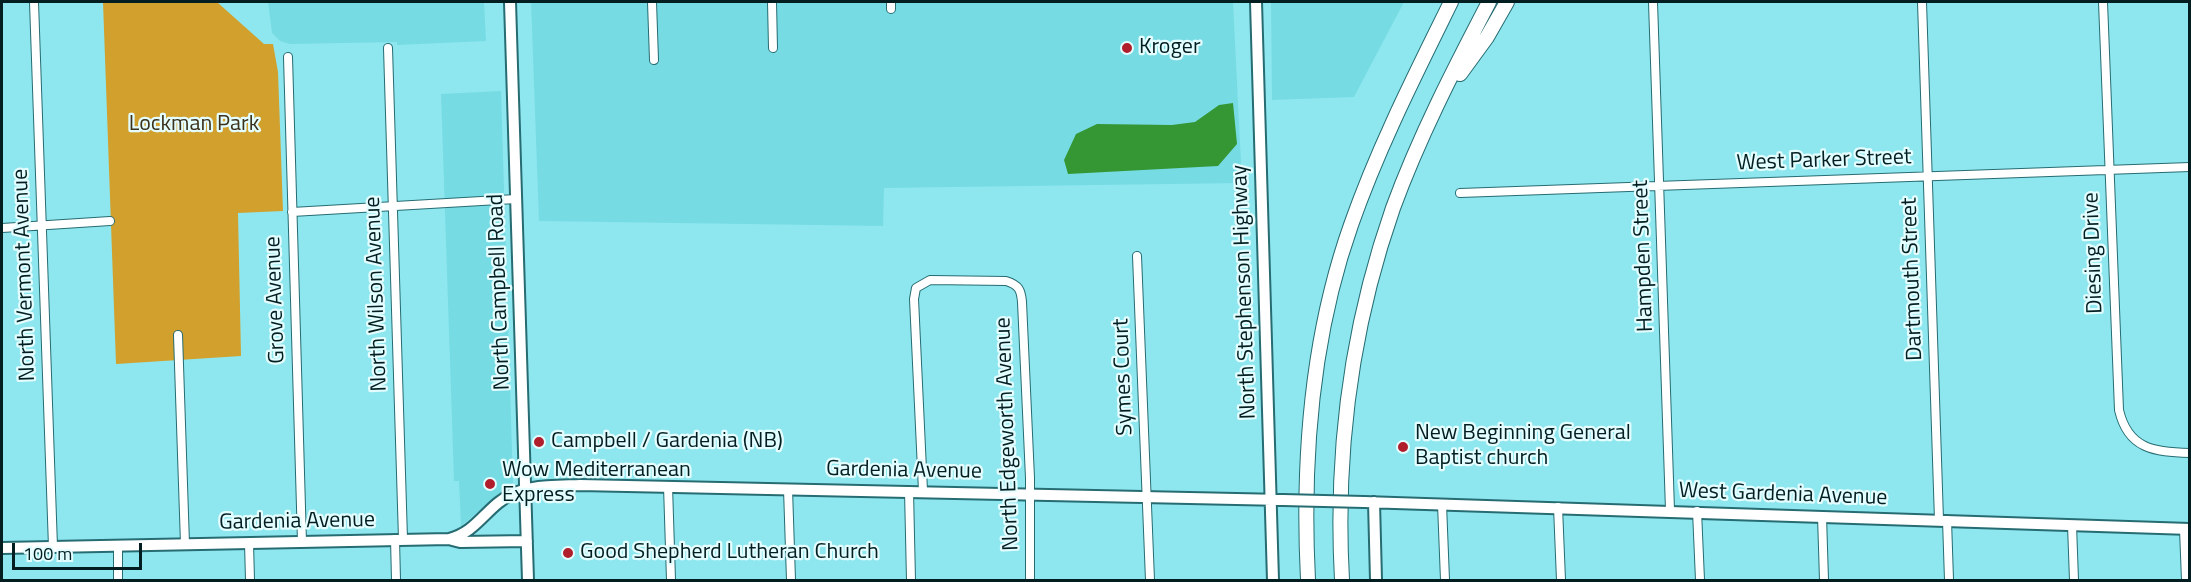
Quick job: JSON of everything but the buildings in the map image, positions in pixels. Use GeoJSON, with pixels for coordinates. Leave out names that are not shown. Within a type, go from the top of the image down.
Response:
{"type":"FeatureCollection","features":[{"type":"Feature","properties":{"kind":"highway"},"geometry":{"type":"LineString","coordinates":[[1308,580],[1308,448],[1315,383],[1329,304],[1350,227],[1441,2]]}},
{"type":"Feature","properties":{"kind":"highway"},"geometry":{"type":"LineString","coordinates":[[1406,91],[1451,2]]}},
{"type":"Feature","properties":{"kind":"highway"},"geometry":{"type":"LineString","coordinates":[[1342,580],[1341,475],[1349,387],[1361,319],[1394,206],[1438,105],[1489,2]]}},
{"type":"Feature","properties":{"kind":"highway"},"geometry":{"type":"LineString","coordinates":[[1438,105],[1487,37],[1507,2]]}},
{"type":"Feature","properties":{"kind":"street","name":"North Vermont Avenue"},"geometry":{"type":"LineString","coordinates":[[34,2],[52,547]]}},
{"type":"Feature","properties":{"kind":"street","name":"North Campbell Road"},"geometry":{"type":"LineString","coordinates":[[510,2],[528,580]]}},
{"type":"Feature","properties":{"kind":"street"},"geometry":{"type":"LineString","coordinates":[[652,2],[654,60]]}},
{"type":"Feature","properties":{"kind":"street"},"geometry":{"type":"LineString","coordinates":[[772,2],[773,48]]}},
{"type":"Feature","properties":{"kind":"street","name":"North Stephenson Highway"},"geometry":{"type":"LineString","coordinates":[[1256,2],[1273,580]]}},
{"type":"Feature","properties":{"kind":"street","name":"Hampden Street"},"geometry":{"type":"LineString","coordinates":[[1653,2],[1670,510]]}},
{"type":"Feature","properties":{"kind":"street","name":"Dartmouth Street"},"geometry":{"type":"LineString","coordinates":[[1922,2],[1943,520],[1948,580]]}},
{"type":"Feature","properties":{"kind":"street","name":"Diesing Drive"},"geometry":{"type":"LineString","coordinates":[[2103,2],[2108,169],[2121,418],[2132,437],[2151,450],[2190,453]]}},
{"type":"Feature","properties":{"kind":"street","name":"North Wilson Avenue"},"geometry":{"type":"LineString","coordinates":[[388,48],[399,539],[396,580]]}},
{"type":"Feature","properties":{"kind":"street","name":"Grove Avenue"},"geometry":{"type":"LineString","coordinates":[[288,57],[302,542]]}},
{"type":"Feature","properties":{"kind":"street","name":"West Parker Street"},"geometry":{"type":"LineString","coordinates":[[1460,193],[2190,167]]}},
{"type":"Feature","properties":{"kind":"street"},"geometry":{"type":"LineString","coordinates":[[292,212],[392,204],[516,199]]}},
{"type":"Feature","properties":{"kind":"street"},"geometry":{"type":"LineString","coordinates":[[2,228],[110,221]]}},
{"type":"Feature","properties":{"kind":"street","name":"Symes Court"},"geometry":{"type":"LineString","coordinates":[[1137,256],[1150,580]]}},
{"type":"Feature","properties":{"kind":"street","name":"North Edgeworth Avenue"},"geometry":{"type":"LineString","coordinates":[[923,491],[914,299],[916,288],[930,280],[1006,281],[1018,286],[1022,302],[1030,580]]}},
{"type":"Feature","properties":{"kind":"street"},"geometry":{"type":"LineString","coordinates":[[178,334],[185,544]]}},
{"type":"Feature","properties":{"kind":"street","name":"Gardenia Avenue"},"geometry":{"type":"LineString","coordinates":[[449,539],[470,530],[501,501],[526,489],[580,485],[1369,502]]}},
{"type":"Feature","properties":{"kind":"street"},"geometry":{"type":"LineString","coordinates":[[668,486],[671,580]]}},
{"type":"Feature","properties":{"kind":"street"},"geometry":{"type":"LineString","coordinates":[[788,489],[791,580]]}},
{"type":"Feature","properties":{"kind":"street"},"geometry":{"type":"LineString","coordinates":[[909,491],[911,580]]}},
{"type":"Feature","properties":{"kind":"street"},"geometry":{"type":"LineString","coordinates":[[1369,502],[1376,580]]}},
{"type":"Feature","properties":{"kind":"street","name":"West Gardenia Avenue"},"geometry":{"type":"LineString","coordinates":[[1369,502],[1670,510],[2187,529]]}},
{"type":"Feature","properties":{"kind":"street"},"geometry":{"type":"LineString","coordinates":[[1442,504],[1445,580]]}},
{"type":"Feature","properties":{"kind":"street"},"geometry":{"type":"LineString","coordinates":[[1558,507],[1561,580]]}},
{"type":"Feature","properties":{"kind":"street"},"geometry":{"type":"LineString","coordinates":[[1697,511],[1700,580]]}},
{"type":"Feature","properties":{"kind":"street"},"geometry":{"type":"LineString","coordinates":[[1822,516],[1824,580]]}},
{"type":"Feature","properties":{"kind":"street"},"geometry":{"type":"LineString","coordinates":[[2072,525],[2074,580]]}},
{"type":"Feature","properties":{"kind":"street"},"geometry":{"type":"LineString","coordinates":[[2186,580],[2187,529]]}},
{"type":"Feature","properties":{"kind":"street","name":"Gardenia Avenue"},"geometry":{"type":"LineString","coordinates":[[2,548],[399,539],[449,539],[460,542],[527,541]]}},
{"type":"Feature","properties":{"kind":"street"},"geometry":{"type":"LineString","coordinates":[[249,543],[250,580]]}},
{"type":"Feature","properties":{"kind":"street"},"geometry":{"type":"LineString","coordinates":[[118,546],[118,580]]}},
{"type":"Feature","properties":{"kind":"shaded area"},"geometry":{"type":"Polygon","coordinates":[[[268,2],[484,2],[486,41],[397,45],[397,42],[290,44],[280,41],[272,33],[268,2]]]}},
{"type":"Feature","properties":{"kind":"shaded area"},"geometry":{"type":"Polygon","coordinates":[[[531,2],[1233,2],[1242,183],[884,188],[883,226],[539,221],[531,2]]]}},
{"type":"Feature","properties":{"kind":"shaded area"},"geometry":{"type":"Polygon","coordinates":[[[1271,2],[1404,2],[1354,97],[1272,100],[1271,2]]]}},
{"type":"Feature","properties":{"kind":"shaded area"},"geometry":{"type":"Polygon","coordinates":[[[501,91],[513,483],[461,526],[459,481],[454,481],[441,94],[501,91]]]}},
{"type":"Feature","properties":{"kind":"shaded area"},"geometry":{"type":"Polygon","coordinates":[[[1233,103],[1237,144],[1218,166],[1068,174],[1064,160],[1076,134],[1097,124],[1172,125],[1195,122],[1219,105],[1233,103]]]}},
{"type":"Feature","properties":{"kind":"green space","name":"Lockman Park"},"geometry":{"type":"Polygon","coordinates":[[[103,2],[217,2],[264,44],[273,44],[278,72],[283,211],[238,213],[241,356],[116,364],[103,2]]]}},
{"type":"Feature","properties":{"kind":"place","name":"Kroger"},"geometry":{"type":"Point","coordinates":[1127,48]}},
{"type":"Feature","properties":{"kind":"place","name":"Campbell / Gardenia (NB)"},"geometry":{"type":"Point","coordinates":[539,442]}},
{"type":"Feature","properties":{"kind":"place","name":"New Beginning General Baptist church"},"geometry":{"type":"Point","coordinates":[1403,447]}},
{"type":"Feature","properties":{"kind":"place","name":"Wow Mediterranean Express"},"geometry":{"type":"Point","coordinates":[490,484]}},
{"type":"Feature","properties":{"kind":"place","name":"Good Shepherd Lutheran Church"},"geometry":{"type":"Point","coordinates":[568,553]}}]}
